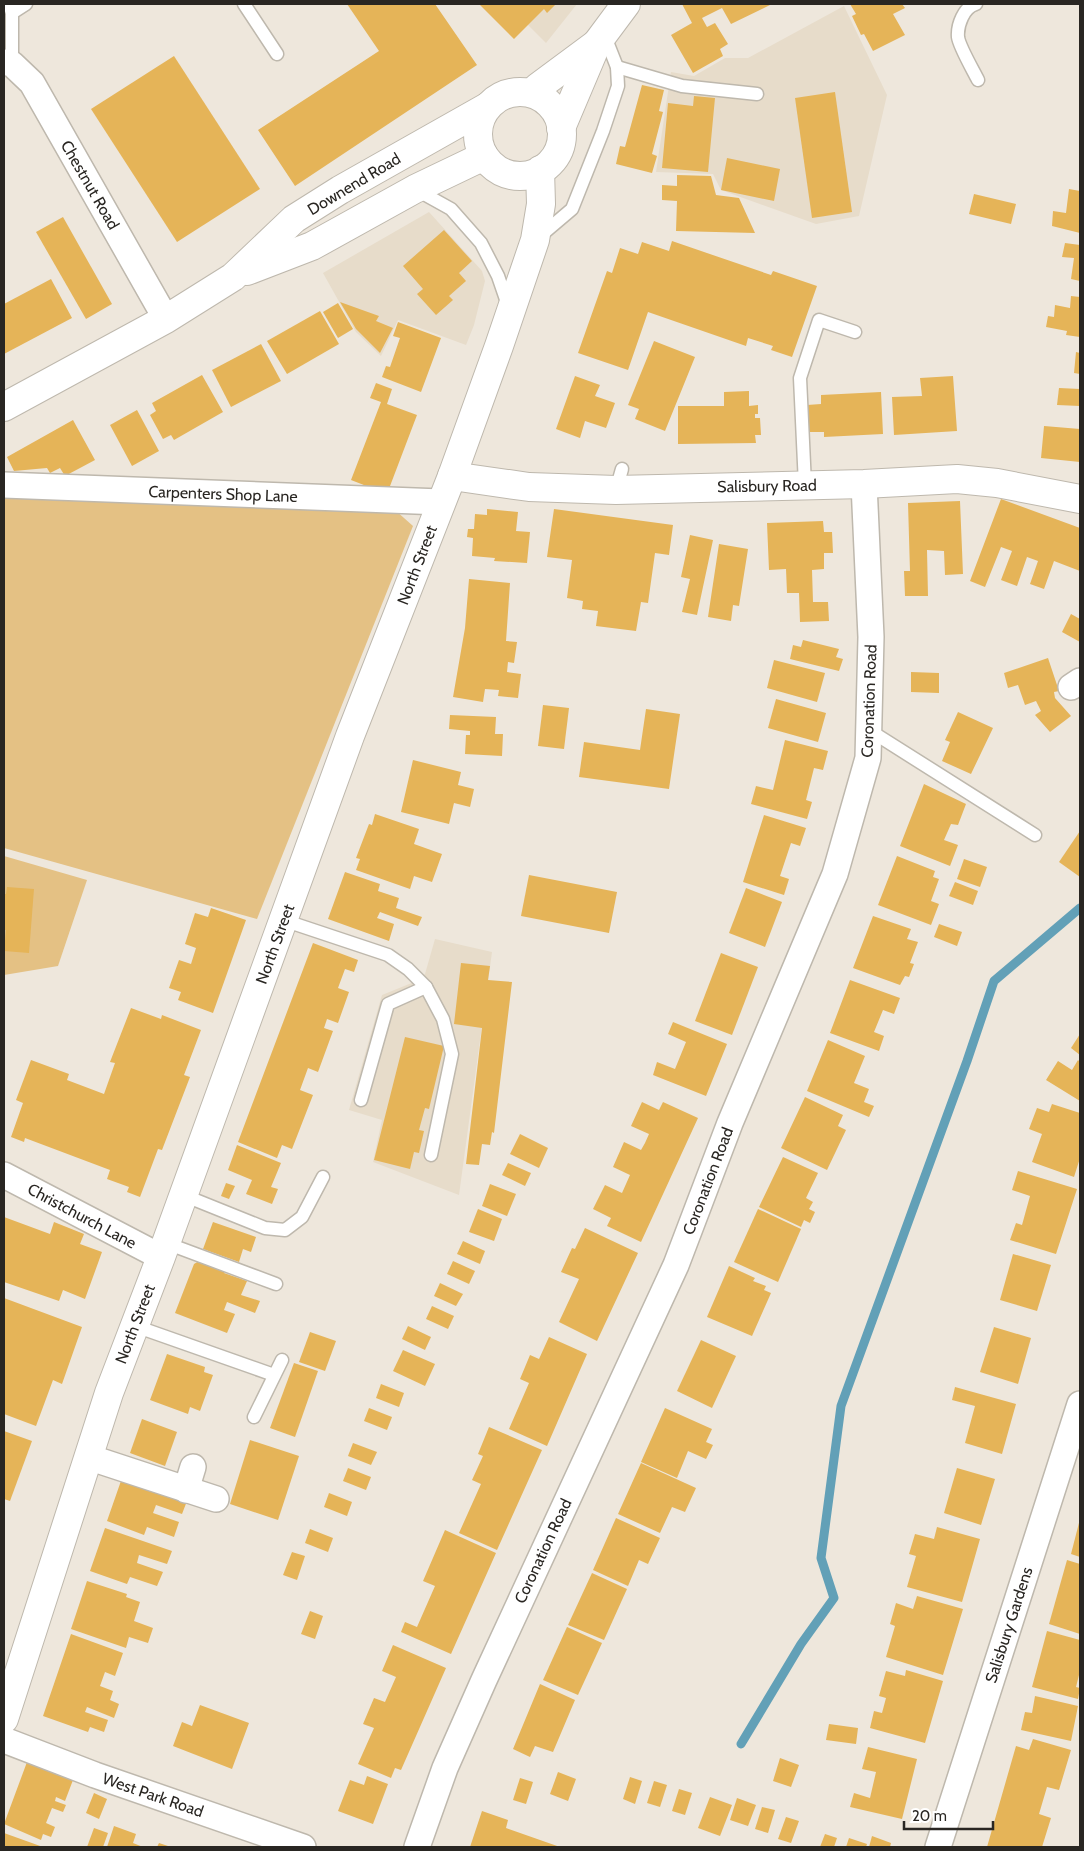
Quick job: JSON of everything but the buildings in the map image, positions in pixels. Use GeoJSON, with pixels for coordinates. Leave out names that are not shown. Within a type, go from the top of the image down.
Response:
{"type":"FeatureCollection","features":[{"type":"Feature","properties":{"kind":"main road"},"geometry":{"type":"LineString","coordinates":[[561,128],[601,38],[626,4]]}},
{"type":"Feature","properties":{"kind":"main road"},"geometry":{"type":"LineString","coordinates":[[532,94],[538,86],[601,38]]}},
{"type":"Feature","properties":{"kind":"main road"},"geometry":{"type":"LineString","coordinates":[[520,92],[532,94],[543,99],[552,107],[558,117],[561,128],[561,141],[550,163],[528,175],[503,172],[493,165],[484,156],[479,144],[478,131],[487,107],[496,99],[520,92]]}},
{"type":"Feature","properties":{"kind":"main road","name":"Downend Road"},"geometry":{"type":"LineString","coordinates":[[4,407],[166,319],[233,276],[294,220],[340,190],[487,107]]}},
{"type":"Feature","properties":{"kind":"main road","name":"Downend Road"},"geometry":{"type":"LineString","coordinates":[[233,276],[312,246],[415,189],[484,156]]}},
{"type":"Feature","properties":{"kind":"main road","name":"North Street"},"geometry":{"type":"LineString","coordinates":[[4,1719],[109,1393],[164,1250],[350,736],[452,476],[510,313],[535,240],[541,204],[540,170]]}},
{"type":"Feature","properties":{"kind":"main road","name":"Salisbury Road"},"geometry":{"type":"LineString","coordinates":[[452,476],[529,487],[619,479],[805,485],[958,479],[997,483],[1080,499]]}},
{"type":"Feature","properties":{"kind":"street","name":"Chestnut Road"},"geometry":{"type":"LineString","coordinates":[[7,57],[32,82],[166,319]]}},
{"type":"Feature","properties":{"kind":"street","name":"Coronation Road"},"geometry":{"type":"LineString","coordinates":[[417,1847],[446,1768],[484,1680],[676,1265],[730,1123],[835,874],[868,758],[871,637],[864,484]]}},
{"type":"Feature","properties":{"kind":"street","name":"Carpenters Shop Lane"},"geometry":{"type":"LineString","coordinates":[[4,485],[442,502]]}},
{"type":"Feature","properties":{"kind":"street","name":"Christchurch Lane"},"geometry":{"type":"LineString","coordinates":[[4,1175],[164,1250]]}},
{"type":"Feature","properties":{"kind":"street","name":"Salisbury Gardens"},"geometry":{"type":"LineString","coordinates":[[938,1847],[1080,1404]]}},
{"type":"Feature","properties":{"kind":"street"},"geometry":{"type":"LineString","coordinates":[[88,1457],[190,1478],[216,1499]]}},
{"type":"Feature","properties":{"kind":"street","name":"West Park Road"},"geometry":{"type":"LineString","coordinates":[[4,1740],[96,1775],[303,1847]]}},
{"type":"Feature","properties":{"kind":"lane"},"geometry":{"type":"LineString","coordinates":[[7,57],[11,8],[26,4]]}},
{"type":"Feature","properties":{"kind":"lane"},"geometry":{"type":"LineString","coordinates":[[244,4],[277,54]]}},
{"type":"Feature","properties":{"kind":"lane"},"geometry":{"type":"LineString","coordinates":[[976,4],[971,5],[962,18],[958,37],[978,80]]}},
{"type":"Feature","properties":{"kind":"lane"},"geometry":{"type":"LineString","coordinates":[[535,240],[572,209],[604,131],[618,86],[617,67],[601,38]]}},
{"type":"Feature","properties":{"kind":"lane"},"geometry":{"type":"LineString","coordinates":[[617,67],[682,86],[757,94]]}},
{"type":"Feature","properties":{"kind":"lane"},"geometry":{"type":"LineString","coordinates":[[415,189],[451,209],[481,243],[498,276],[510,313]]}},
{"type":"Feature","properties":{"kind":"lane"},"geometry":{"type":"LineString","coordinates":[[805,485],[800,378],[819,320],[855,332]]}},
{"type":"Feature","properties":{"kind":"lane"},"geometry":{"type":"LineString","coordinates":[[869,730],[1035,835]]}},
{"type":"Feature","properties":{"kind":"lane"},"geometry":{"type":"LineString","coordinates":[[284,920],[388,955],[408,969],[426,987],[443,1019],[452,1054],[431,1155]]}},
{"type":"Feature","properties":{"kind":"lane"},"geometry":{"type":"LineString","coordinates":[[361,1100],[388,1004],[426,987]]}},
{"type":"Feature","properties":{"kind":"lane"},"geometry":{"type":"LineString","coordinates":[[184,1195],[265,1228],[285,1230],[302,1217],[324,1177]]}},
{"type":"Feature","properties":{"kind":"lane"},"geometry":{"type":"LineString","coordinates":[[164,1250],[276,1284]]}},
{"type":"Feature","properties":{"kind":"lane"},"geometry":{"type":"LineString","coordinates":[[134,1326],[274,1375]]}},
{"type":"Feature","properties":{"kind":"lane"},"geometry":{"type":"LineString","coordinates":[[254,1417],[282,1360]]}},
{"type":"Feature","properties":{"kind":"shaded area"},"geometry":{"type":"Polygon","coordinates":[[[507,4],[577,4],[546,43],[507,4]]]}},
{"type":"Feature","properties":{"kind":"shaded area"},"geometry":{"type":"Polygon","coordinates":[[[844,6],[887,95],[859,216],[816,224],[721,190],[713,174],[656,172],[671,72],[694,76],[725,58],[748,58],[844,6]]]}},
{"type":"Feature","properties":{"kind":"shaded area"},"geometry":{"type":"Polygon","coordinates":[[[429,212],[482,271],[485,281],[474,325],[466,345],[398,320],[381,356],[356,332],[323,273],[429,212]]]}},
{"type":"Feature","properties":{"kind":"shaded area"},"geometry":{"type":"Polygon","coordinates":[[[4,495],[395,510],[413,526],[257,919],[4,848],[4,495]]]}},
{"type":"Feature","properties":{"kind":"shaded area"},"geometry":{"type":"Polygon","coordinates":[[[4,856],[87,880],[58,966],[4,975],[4,856]]]}},
{"type":"Feature","properties":{"kind":"shaded area"},"geometry":{"type":"Polygon","coordinates":[[[435,939],[492,952],[459,1195],[373,1162],[382,1120],[349,1110],[382,995],[419,980],[425,974],[435,939]]]}},
{"type":"Feature","properties":{"kind":"waterway"},"geometry":{"type":"LineString","coordinates":[[741,1744],[801,1644],[834,1598],[821,1558],[841,1406],[967,1061],[994,981],[1080,908]]}}]}
